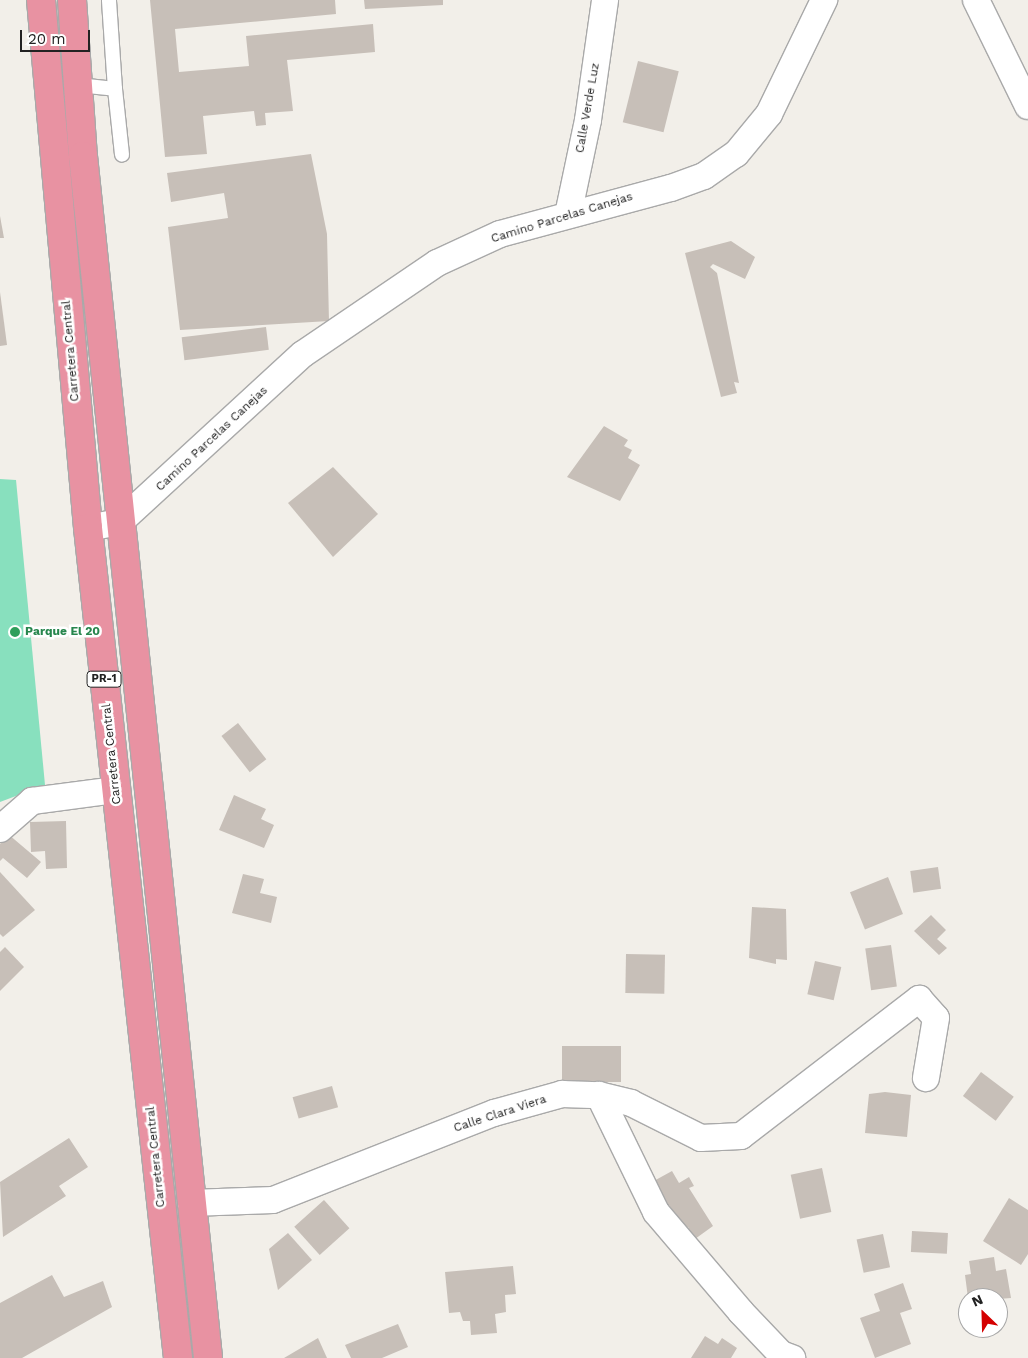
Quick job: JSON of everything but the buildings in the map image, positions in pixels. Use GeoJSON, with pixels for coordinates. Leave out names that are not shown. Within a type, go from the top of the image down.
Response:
{"type":"FeatureCollection","features":[{"type":"Feature","properties":{"kind":"highway","name":"Carretera Central"},"geometry":{"type":"LineString","coordinates":[[41,0],[88,528],[178,1358]]}},
{"type":"Feature","properties":{"kind":"highway","name":"PR-1"},"geometry":{"type":"LineString","coordinates":[[72,0],[78,85],[120,522],[208,1358]]}},
{"type":"Feature","properties":{"kind":"street","name":"Calle Verde Luz"},"geometry":{"type":"LineString","coordinates":[[568,215],[588,120],[605,0]]}},
{"type":"Feature","properties":{"kind":"street","name":"Camino Parcelas Canejas"},"geometry":{"type":"LineString","coordinates":[[120,522],[303,354],[382,297],[437,263],[500,234],[671,188],[704,176],[736,154],[769,114],[824,0]]}},
{"type":"Feature","properties":{"kind":"street"},"geometry":{"type":"LineString","coordinates":[[976,0],[1028,106]]}},
{"type":"Feature","properties":{"kind":"street"},"geometry":{"type":"LineString","coordinates":[[88,528],[120,522]]}},
{"type":"Feature","properties":{"kind":"street"},"geometry":{"type":"LineString","coordinates":[[0,829],[32,801],[116,790]]}},
{"type":"Feature","properties":{"kind":"street","name":"Calle Clara Viera"},"geometry":{"type":"LineString","coordinates":[[191,1203],[273,1200],[494,1113],[562,1094],[599,1095],[631,1103],[701,1138],[741,1136],[919,999],[936,1018],[926,1078]]}},
{"type":"Feature","properties":{"kind":"street"},"geometry":{"type":"LineString","coordinates":[[599,1095],[656,1212],[741,1312],[781,1354],[792,1358]]}},
{"type":"Feature","properties":{"kind":"lane"},"geometry":{"type":"LineString","coordinates":[[109,0],[122,155]]}},
{"type":"Feature","properties":{"kind":"lane"},"geometry":{"type":"LineString","coordinates":[[78,85],[115,89]]}},
{"type":"Feature","properties":{"kind":"green space","name":"Parque El 20"},"geometry":{"type":"Polygon","coordinates":[[[0,479],[16,480],[45,785],[0,802],[0,479]]]}},
{"type":"Feature","properties":{"kind":"place","name":"Parque El 20"},"geometry":{"type":"Point","coordinates":[15,632]}}]}
